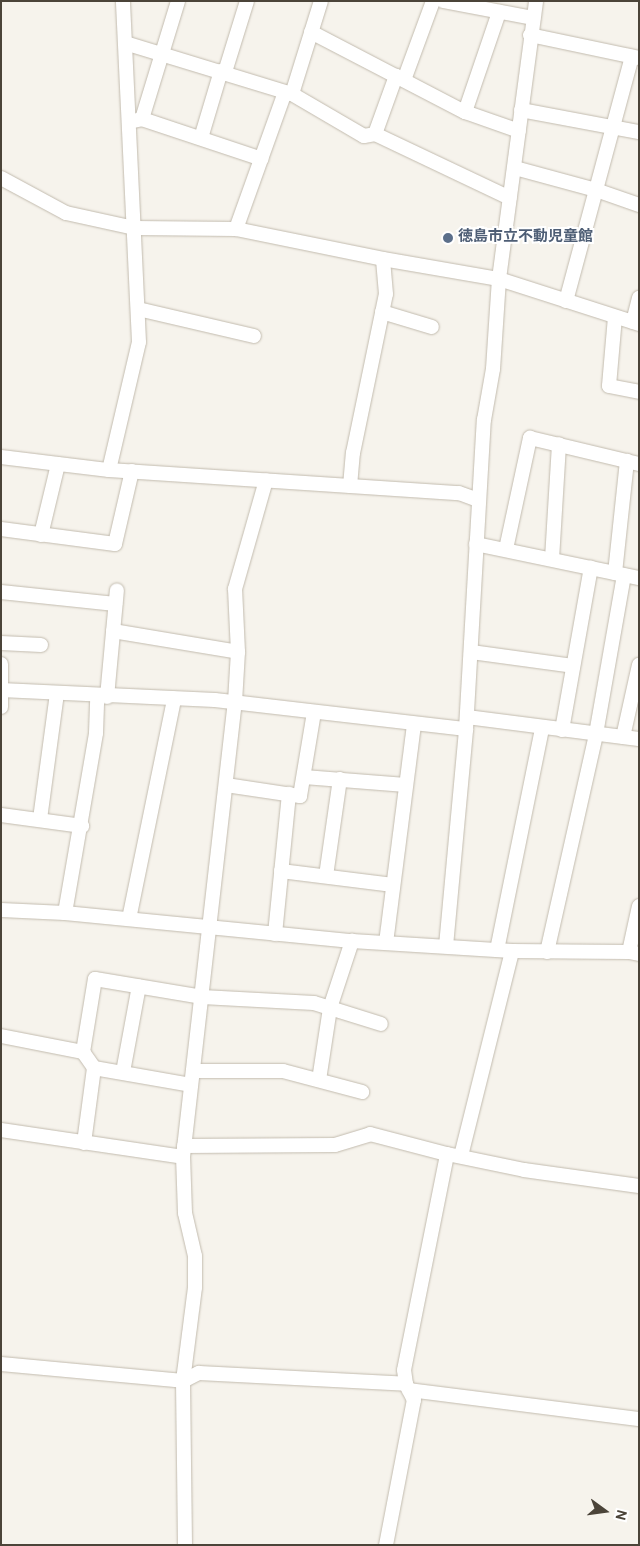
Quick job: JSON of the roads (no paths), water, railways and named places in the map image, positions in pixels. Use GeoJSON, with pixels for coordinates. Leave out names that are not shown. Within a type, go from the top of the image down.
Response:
{"type":"FeatureCollection","features":[{"type":"Feature","properties":{"kind":"street"},"geometry":{"type":"LineString","coordinates":[[109,470],[140,342],[134,228],[135,121],[125,43],[123,1]]}},
{"type":"Feature","properties":{"kind":"street"},"geometry":{"type":"LineString","coordinates":[[135,121],[162,53],[178,1]]}},
{"type":"Feature","properties":{"kind":"street"},"geometry":{"type":"LineString","coordinates":[[201,138],[247,1]]}},
{"type":"Feature","properties":{"kind":"street"},"geometry":{"type":"LineString","coordinates":[[236,230],[321,1]]}},
{"type":"Feature","properties":{"kind":"street"},"geometry":{"type":"LineString","coordinates":[[375,134],[433,1]]}},
{"type":"Feature","properties":{"kind":"street"},"geometry":{"type":"LineString","coordinates":[[443,1],[533,18]]}},
{"type":"Feature","properties":{"kind":"street"},"geometry":{"type":"LineString","coordinates":[[446,946],[466,723],[484,420],[493,369],[499,279],[536,1]]}},
{"type":"Feature","properties":{"kind":"street"},"geometry":{"type":"LineString","coordinates":[[465,112],[499,12]]}},
{"type":"Feature","properties":{"kind":"street"},"geometry":{"type":"LineString","coordinates":[[311,32],[465,112],[519,131]]}},
{"type":"Feature","properties":{"kind":"street"},"geometry":{"type":"LineString","coordinates":[[530,35],[636,58],[614,126],[566,301]]}},
{"type":"Feature","properties":{"kind":"street"},"geometry":{"type":"LineString","coordinates":[[125,43],[288,93],[364,136],[375,134],[510,198]]}},
{"type":"Feature","properties":{"kind":"street"},"geometry":{"type":"LineString","coordinates":[[521,110],[639,132]]}},
{"type":"Feature","properties":{"kind":"street"},"geometry":{"type":"LineString","coordinates":[[135,121],[201,138],[262,159]]}},
{"type":"Feature","properties":{"kind":"street"},"geometry":{"type":"LineString","coordinates":[[515,168],[596,190],[639,205]]}},
{"type":"Feature","properties":{"kind":"street"},"geometry":{"type":"LineString","coordinates":[[1,178],[66,213],[134,228],[236,230],[383,259],[499,279],[636,323],[639,298]]}},
{"type":"Feature","properties":{"kind":"street"},"geometry":{"type":"LineString","coordinates":[[350,486],[353,453],[386,294],[383,259]]}},
{"type":"Feature","properties":{"kind":"street"},"geometry":{"type":"LineString","coordinates":[[138,309],[254,336]]}},
{"type":"Feature","properties":{"kind":"street"},"geometry":{"type":"LineString","coordinates":[[382,312],[432,327]]}},
{"type":"Feature","properties":{"kind":"street"},"geometry":{"type":"LineString","coordinates":[[615,317],[609,386],[639,392]]}},
{"type":"Feature","properties":{"kind":"street"},"geometry":{"type":"LineString","coordinates":[[506,550],[530,438],[633,463],[620,574],[596,734],[547,952]]}},
{"type":"Feature","properties":{"kind":"street"},"geometry":{"type":"LineString","coordinates":[[552,560],[559,444]]}},
{"type":"Feature","properties":{"kind":"street"},"geometry":{"type":"LineString","coordinates":[[1,457],[109,470],[458,493],[478,500]]}},
{"type":"Feature","properties":{"kind":"street"},"geometry":{"type":"LineString","coordinates":[[41,535],[58,464]]}},
{"type":"Feature","properties":{"kind":"street"},"geometry":{"type":"LineString","coordinates":[[1,529],[115,544],[132,471]]}},
{"type":"Feature","properties":{"kind":"street"},"geometry":{"type":"LineString","coordinates":[[185,1545],[183,1381],[195,1279],[195,1256],[185,1213],[183,1151],[235,702],[238,652],[236,590],[266,480]]}},
{"type":"Feature","properties":{"kind":"street"},"geometry":{"type":"LineString","coordinates":[[476,544],[639,578]]}},
{"type":"Feature","properties":{"kind":"street"},"geometry":{"type":"LineString","coordinates":[[562,730],[591,568]]}},
{"type":"Feature","properties":{"kind":"street"},"geometry":{"type":"LineString","coordinates":[[1,592],[116,597],[113,630],[82,826],[65,913]]}},
{"type":"Feature","properties":{"kind":"street"},"geometry":{"type":"LineString","coordinates":[[113,630],[238,652]]}},
{"type":"Feature","properties":{"kind":"street"},"geometry":{"type":"LineString","coordinates":[[1,643],[41,645]]}},
{"type":"Feature","properties":{"kind":"street"},"geometry":{"type":"LineString","coordinates":[[471,652],[573,666]]}},
{"type":"Feature","properties":{"kind":"street"},"geometry":{"type":"LineString","coordinates":[[1,664],[1,708]]}},
{"type":"Feature","properties":{"kind":"street"},"geometry":{"type":"LineString","coordinates":[[623,737],[639,665]]}},
{"type":"Feature","properties":{"kind":"street"},"geometry":{"type":"LineString","coordinates":[[2,690],[235,702],[414,724],[466,723],[542,728],[639,739]]}},
{"type":"Feature","properties":{"kind":"street"},"geometry":{"type":"LineString","coordinates":[[40,819],[57,694]]}},
{"type":"Feature","properties":{"kind":"street"},"geometry":{"type":"LineString","coordinates":[[129,920],[174,699]]}},
{"type":"Feature","properties":{"kind":"street"},"geometry":{"type":"LineString","coordinates":[[226,785],[300,796],[314,712]]}},
{"type":"Feature","properties":{"kind":"street"},"geometry":{"type":"LineString","coordinates":[[386,943],[414,724]]}},
{"type":"Feature","properties":{"kind":"street"},"geometry":{"type":"LineString","coordinates":[[497,950],[542,728]]}},
{"type":"Feature","properties":{"kind":"street"},"geometry":{"type":"LineString","coordinates":[[304,777],[406,784]]}},
{"type":"Feature","properties":{"kind":"street"},"geometry":{"type":"LineString","coordinates":[[326,876],[340,779]]}},
{"type":"Feature","properties":{"kind":"street"},"geometry":{"type":"LineString","coordinates":[[275,934],[289,794]]}},
{"type":"Feature","properties":{"kind":"street"},"geometry":{"type":"LineString","coordinates":[[1,814],[82,826]]}},
{"type":"Feature","properties":{"kind":"street"},"geometry":{"type":"LineString","coordinates":[[281,871],[393,885]]}},
{"type":"Feature","properties":{"kind":"street"},"geometry":{"type":"LineString","coordinates":[[1,910],[65,913],[352,941],[512,951],[634,953],[639,906]]}},
{"type":"Feature","properties":{"kind":"street"},"geometry":{"type":"LineString","coordinates":[[319,1080],[330,1008],[352,941]]}},
{"type":"Feature","properties":{"kind":"street"},"geometry":{"type":"LineString","coordinates":[[461,1156],[512,951]]}},
{"type":"Feature","properties":{"kind":"street"},"geometry":{"type":"LineString","coordinates":[[83,1052],[96,979],[202,997],[314,1003],[380,1024]]}},
{"type":"Feature","properties":{"kind":"street"},"geometry":{"type":"LineString","coordinates":[[123,1072],[139,986]]}},
{"type":"Feature","properties":{"kind":"street"},"geometry":{"type":"LineString","coordinates":[[1,1036],[83,1052],[94,1068],[84,1143]]}},
{"type":"Feature","properties":{"kind":"street"},"geometry":{"type":"LineString","coordinates":[[94,1068],[191,1085]]}},
{"type":"Feature","properties":{"kind":"street"},"geometry":{"type":"LineString","coordinates":[[193,1071],[283,1071],[362,1092]]}},
{"type":"Feature","properties":{"kind":"street"},"geometry":{"type":"LineString","coordinates":[[1,1130],[84,1143],[183,1151],[335,1145],[370,1134],[447,1154],[524,1170],[639,1186]]}},
{"type":"Feature","properties":{"kind":"street"},"geometry":{"type":"LineString","coordinates":[[386,1545],[414,1400],[407,1387],[404,1370],[447,1154]]}},
{"type":"Feature","properties":{"kind":"street"},"geometry":{"type":"LineString","coordinates":[[1,1364],[183,1381],[199,1373],[407,1387],[639,1419]]}},
{"type":"Feature","properties":{"kind":"place","name":"徳島市立不動児童館"},"geometry":{"type":"Point","coordinates":[448,238]}}]}
